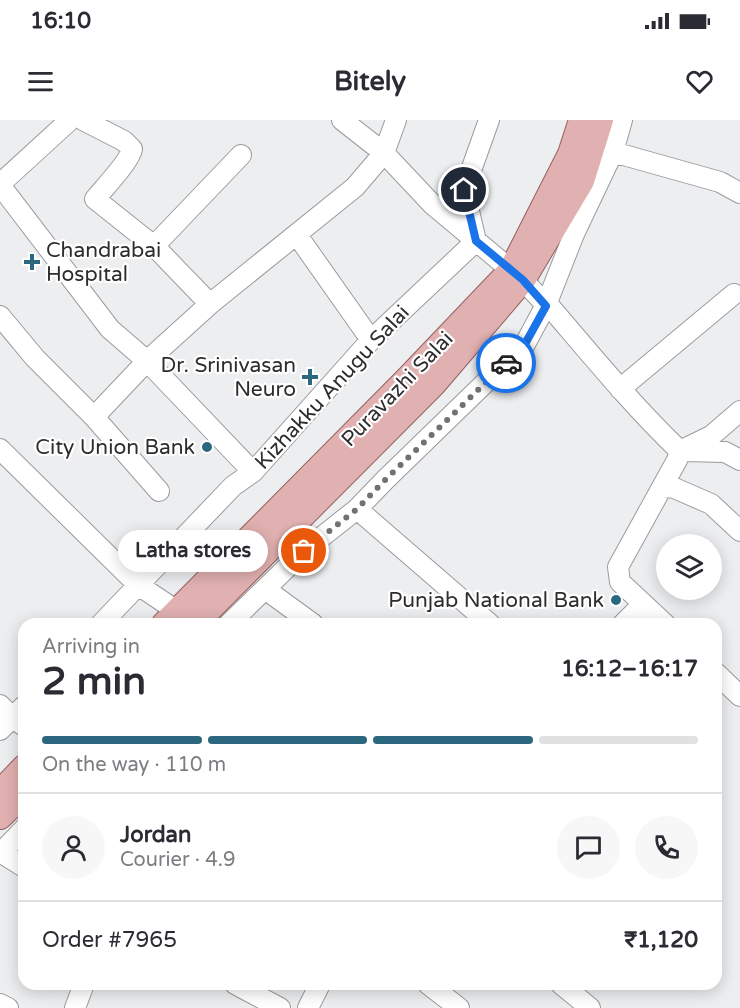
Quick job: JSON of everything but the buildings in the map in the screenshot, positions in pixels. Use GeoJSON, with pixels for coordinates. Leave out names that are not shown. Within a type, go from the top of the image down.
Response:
{"type":"FeatureCollection","features":[{"type":"Feature","properties":{"kind":"main road","name":"Puravazhi Salai"},"geometry":{"type":"LineString","coordinates":[[517,275],[570,154],[581,120]]}},
{"type":"Feature","properties":{"kind":"main road","name":"Puravazhi Salai"},"geometry":{"type":"LineString","coordinates":[[181,618],[407,379],[517,275],[603,151],[601,120]]}},
{"type":"Feature","properties":{"kind":"main road"},"geometry":{"type":"LineString","coordinates":[[0,792],[18,773]]}},
{"type":"Feature","properties":{"kind":"main road"},"geometry":{"type":"LineString","coordinates":[[0,817],[18,800]]}},
{"type":"Feature","properties":{"kind":"street"},"geometry":{"type":"LineString","coordinates":[[70,120],[0,184],[110,329],[147,361],[253,472]]}},
{"type":"Feature","properties":{"kind":"street"},"geometry":{"type":"LineString","coordinates":[[83,120],[124,141],[132,149],[126,162],[95,199],[154,246],[210,304]]}},
{"type":"Feature","properties":{"kind":"street"},"geometry":{"type":"LineString","coordinates":[[342,120],[384,153],[432,204],[517,275],[546,306],[551,308],[620,389],[680,451],[725,452],[740,460]]}},
{"type":"Feature","properties":{"kind":"street"},"geometry":{"type":"LineString","coordinates":[[94,417],[147,361],[210,304],[355,187],[384,153],[396,120]]}},
{"type":"Feature","properties":{"kind":"street"},"geometry":{"type":"LineString","coordinates":[[476,241],[464,190],[489,120]]}},
{"type":"Feature","properties":{"kind":"street"},"geometry":{"type":"LineString","coordinates":[[235,618],[304,551],[357,509],[525,344],[546,306],[603,151],[622,120]]}},
{"type":"Feature","properties":{"kind":"street"},"geometry":{"type":"LineString","coordinates":[[603,151],[720,182],[740,192]]}},
{"type":"Feature","properties":{"kind":"street"},"geometry":{"type":"LineString","coordinates":[[154,246],[241,155]]}},
{"type":"Feature","properties":{"kind":"street"},"geometry":{"type":"LineString","coordinates":[[297,235],[371,340]]}},
{"type":"Feature","properties":{"kind":"street","name":"Kizhakku Anugu Salai"},"geometry":{"type":"LineString","coordinates":[[107,618],[233,486],[253,472],[371,340],[476,241]]}},
{"type":"Feature","properties":{"kind":"street"},"geometry":{"type":"LineString","coordinates":[[620,389],[734,294]]}},
{"type":"Feature","properties":{"kind":"street"},"geometry":{"type":"LineString","coordinates":[[0,316],[35,358],[94,417],[159,490]]}},
{"type":"Feature","properties":{"kind":"street"},"geometry":{"type":"LineString","coordinates":[[659,618],[621,582],[618,567],[680,451],[711,436],[740,411]]}},
{"type":"Feature","properties":{"kind":"street"},"geometry":{"type":"LineString","coordinates":[[0,449],[138,585],[177,618]]}},
{"type":"Feature","properties":{"kind":"street"},"geometry":{"type":"LineString","coordinates":[[662,488],[672,487],[711,504],[740,531]]}},
{"type":"Feature","properties":{"kind":"street"},"geometry":{"type":"LineString","coordinates":[[357,509],[483,618]]}},
{"type":"Feature","properties":{"kind":"street"},"geometry":{"type":"LineString","coordinates":[[265,589],[305,618]]}},
{"type":"Feature","properties":{"kind":"street"},"geometry":{"type":"LineString","coordinates":[[629,618],[644,604]]}},
{"type":"Feature","properties":{"kind":"street"},"geometry":{"type":"LineString","coordinates":[[722,679],[740,696]]}},
{"type":"Feature","properties":{"kind":"street"},"geometry":{"type":"LineString","coordinates":[[18,835],[0,853],[18,864]]}},
{"type":"Feature","properties":{"kind":"street"},"geometry":{"type":"LineString","coordinates":[[75,1008],[82,990]]}},
{"type":"Feature","properties":{"kind":"street"},"geometry":{"type":"LineString","coordinates":[[246,990],[280,1008]]}},
{"type":"Feature","properties":{"kind":"street"},"geometry":{"type":"LineString","coordinates":[[308,1008],[317,990]]}},
{"type":"Feature","properties":{"kind":"street"},"geometry":{"type":"LineString","coordinates":[[436,990],[459,1008]]}},
{"type":"Feature","properties":{"kind":"street"},"geometry":{"type":"LineString","coordinates":[[568,990],[590,1008]]}},
{"type":"Feature","properties":{"kind":"street"},"geometry":{"type":"LineString","coordinates":[[0,1004],[8,1008]]}},
{"type":"Feature","properties":{"kind":"way so far"},"geometry":{"type":"LineString","coordinates":[[304,551],[357,509],[506,363]]}},
{"type":"Feature","properties":{"kind":"place","name":"Chandrabai Hospital"},"geometry":{"type":"Point","coordinates":[32,262]}},
{"type":"Feature","properties":{"kind":"place","name":"Dr. Srinivasan Neuro"},"geometry":{"type":"Point","coordinates":[310,377]}},
{"type":"Feature","properties":{"kind":"place","name":"City Union Bank"},"geometry":{"type":"Point","coordinates":[207,447]}},
{"type":"Feature","properties":{"kind":"place","name":"Latha stores"},"geometry":{"type":"Point","coordinates":[304,551]}},
{"type":"Feature","properties":{"kind":"place","name":"Punjab National Bank"},"geometry":{"type":"Point","coordinates":[616,600]}},
{"type":"Feature","properties":{"kind":"route"},"geometry":{"type":"LineString","coordinates":[[464,190],[476,241],[523,280],[546,306],[525,344],[506,363]]}}]}
